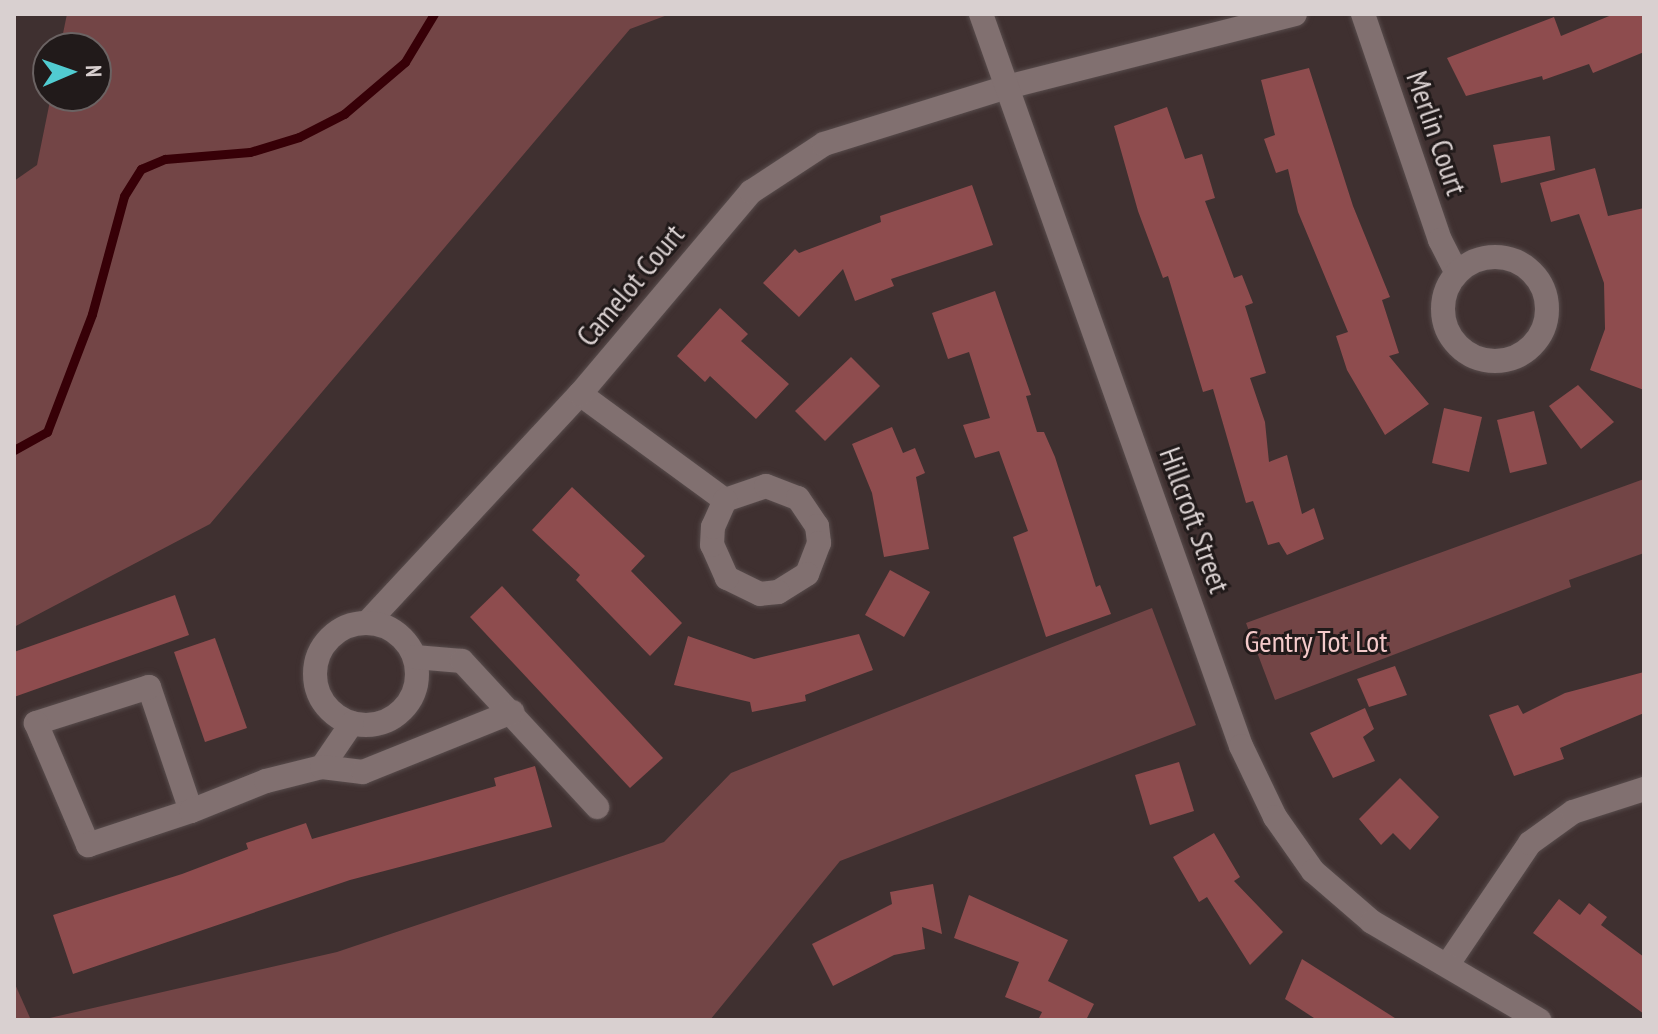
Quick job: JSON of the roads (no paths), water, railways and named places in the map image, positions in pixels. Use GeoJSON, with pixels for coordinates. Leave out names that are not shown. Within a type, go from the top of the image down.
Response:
{"type":"FeatureCollection","features":[{"type":"Feature","properties":{"kind":"street","name":"Hillcroft Street"},"geometry":{"type":"LineString","coordinates":[[981,14],[1241,746],[1275,817],[1313,871],[1372,922],[1539,1020]]}},
{"type":"Feature","properties":{"kind":"street","name":"Camelot Court"},"geometry":{"type":"LineString","coordinates":[[367,623],[580,394],[751,192],[824,144],[1007,87],[1295,14]]}},
{"type":"Feature","properties":{"kind":"street","name":"Merlin Court"},"geometry":{"type":"LineString","coordinates":[[1363,14],[1440,240],[1456,271]]}},
{"type":"Feature","properties":{"kind":"street"},"geometry":{"type":"LineString","coordinates":[[1502,257],[1532,272],[1542,286],[1546,320],[1528,349],[1496,361],[1471,355],[1452,338],[1443,306],[1456,271],[1485,258],[1502,257]]}},
{"type":"Feature","properties":{"kind":"street"},"geometry":{"type":"LineString","coordinates":[[580,394],[725,500]]}},
{"type":"Feature","properties":{"kind":"street"},"geometry":{"type":"LineString","coordinates":[[766,486],[798,498],[817,526],[819,543],[807,574],[778,592],[760,594],[727,578],[712,545],[713,527],[725,500],[766,486]]}},
{"type":"Feature","properties":{"kind":"street"},"geometry":{"type":"LineString","coordinates":[[367,623],[387,627],[404,639],[415,657],[416,685],[404,709],[380,723],[352,723],[323,702],[316,667],[333,635],[367,623]]}},
{"type":"Feature","properties":{"kind":"street"},"geometry":{"type":"LineString","coordinates":[[415,657],[462,661],[597,807]]}},
{"type":"Feature","properties":{"kind":"street"},"geometry":{"type":"LineString","coordinates":[[191,811],[149,687],[36,723],[88,845],[191,811],[266,781],[322,767],[363,772],[512,712]]}},
{"type":"Feature","properties":{"kind":"street"},"geometry":{"type":"LineString","coordinates":[[322,767],[352,723]]}},
{"type":"Feature","properties":{"kind":"street"},"geometry":{"type":"LineString","coordinates":[[1448,964],[1530,843],[1573,812],[1644,789]]}},
{"type":"Feature","properties":{"kind":"waterway"},"geometry":{"type":"LineString","coordinates":[[14,450],[47,432],[92,314],[124,196],[141,169],[165,159],[250,152],[299,137],[344,114],[405,62],[434,14]]}},
{"type":"Feature","properties":{"kind":"park label","name":"Gentry Tot Lot"},"geometry":{"type":"Point","coordinates":[1316,641]}}]}
